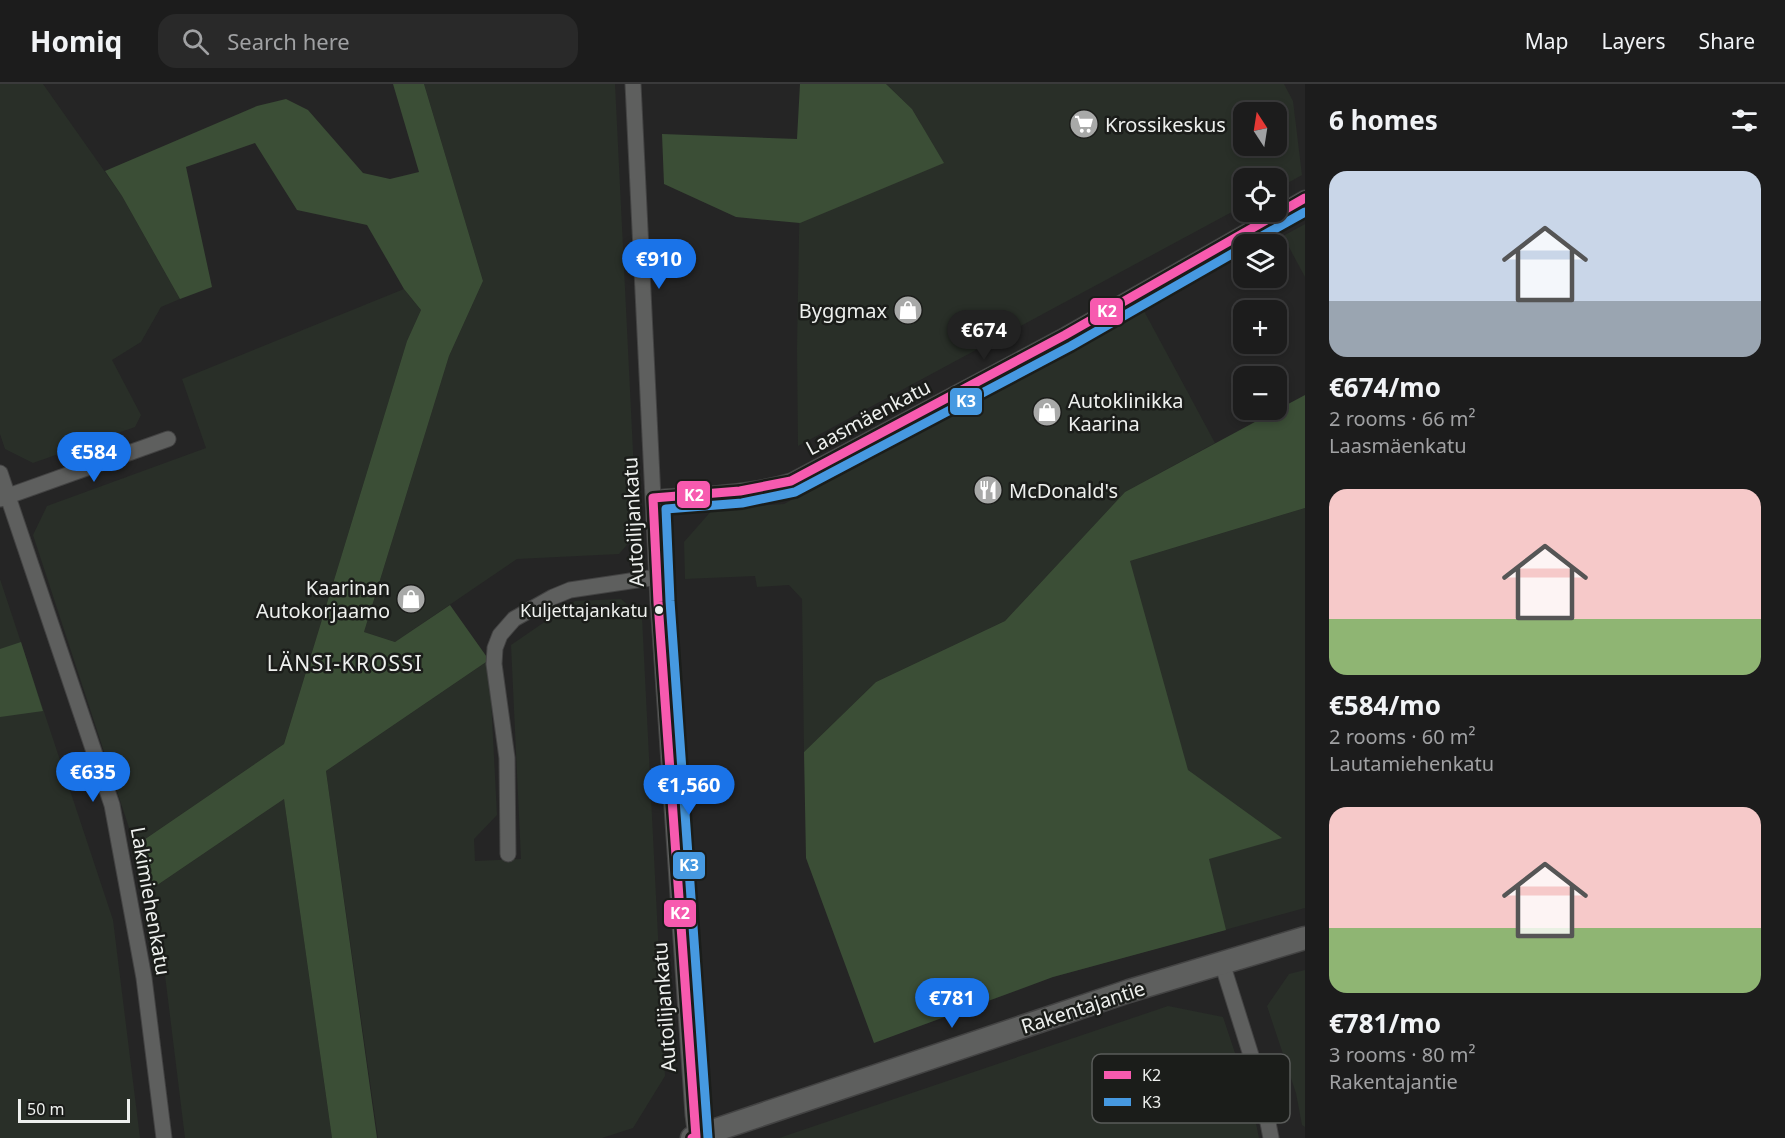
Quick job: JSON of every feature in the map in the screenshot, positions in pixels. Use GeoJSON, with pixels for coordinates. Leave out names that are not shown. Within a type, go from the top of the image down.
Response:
{"type":"FeatureCollection","features":[{"type":"Feature","properties":{"kind":"street","name":"Autoilijankatu"},"geometry":{"type":"LineString","coordinates":[[633,84],[657,577],[694,1137]]}},
{"type":"Feature","properties":{"kind":"street","name":"Laasmäenkatu"},"geometry":{"type":"LineString","coordinates":[[653,498],[738,491],[791,481],[1037,351],[1305,198]]}},
{"type":"Feature","properties":{"kind":"street"},"geometry":{"type":"LineString","coordinates":[[4,497],[168,439]]}},
{"type":"Feature","properties":{"kind":"street","name":"Lakimiehenkatu"},"geometry":{"type":"LineString","coordinates":[[0,473],[4,497],[112,805],[144,978],[164,1138]]}},
{"type":"Feature","properties":{"kind":"street"},"geometry":{"type":"LineString","coordinates":[[508,854],[507,758],[494,664],[495,648],[500,636],[514,620],[553,597],[570,590],[657,577]]}},
{"type":"Feature","properties":{"kind":"street","name":"Rakentajantie"},"geometry":{"type":"LineString","coordinates":[[694,1137],[1129,991],[1305,938]]}},
{"type":"Feature","properties":{"kind":"street"},"geometry":{"type":"LineString","coordinates":[[1222,963],[1251,1054]]}},
{"type":"Feature","properties":{"kind":"street"},"geometry":{"type":"LineString","coordinates":[[1268,1123],[1271,1138]]}},
{"type":"Feature","properties":{"kind":"shaded area"},"geometry":{"type":"Polygon","coordinates":[[[0,84],[43,84],[122,196],[180,299],[161,307],[141,342],[112,360],[141,415],[135,427],[33,463],[5,449],[0,434],[0,84]]]}},
{"type":"Feature","properties":{"kind":"shaded area"},"geometry":{"type":"Polygon","coordinates":[[[424,84],[615,84],[637,533],[619,554],[517,559],[395,642],[364,632],[449,356],[483,281],[424,84]]]}},
{"type":"Feature","properties":{"kind":"shaded area"},"geometry":{"type":"Polygon","coordinates":[[[886,84],[1284,84],[1293,101],[1302,175],[1287,183],[1287,168],[1233,168],[1233,211],[798,446],[800,180],[921,124],[912,109],[886,84]]]}},
{"type":"Feature","properties":{"kind":"shaded area"},"geometry":{"type":"Polygon","coordinates":[[[1305,224],[1305,277],[1287,243],[1287,234],[1305,224]]]}},
{"type":"Feature","properties":{"kind":"shaded area"},"geometry":{"type":"Polygon","coordinates":[[[404,289],[421,310],[407,341],[284,744],[135,846],[33,535],[47,506],[206,448],[182,379],[404,289]]]}},
{"type":"Feature","properties":{"kind":"shaded area"},"geometry":{"type":"Polygon","coordinates":[[[1144,311],[1215,443],[1125,492],[1005,621],[876,682],[804,752],[802,599],[789,585],[757,587],[755,576],[685,579],[684,542],[713,509],[784,504],[1144,311]]]}},
{"type":"Feature","properties":{"kind":"shaded area"},"geometry":{"type":"Polygon","coordinates":[[[1305,508],[1305,908],[1053,977],[1130,561],[1305,508]]]}},
{"type":"Feature","properties":{"kind":"shaded area"},"geometry":{"type":"Polygon","coordinates":[[[0,579],[113,920],[140,1138],[0,1138],[0,579]]]}},
{"type":"Feature","properties":{"kind":"shaded area"},"geometry":{"type":"Polygon","coordinates":[[[621,599],[642,617],[665,1076],[633,1128],[602,1138],[378,1138],[326,771],[489,660],[497,815],[474,839],[475,861],[521,859],[511,645],[575,601],[621,599]]]}},
{"type":"Feature","properties":{"kind":"shaded area"},"geometry":{"type":"Polygon","coordinates":[[[284,799],[332,1138],[185,1138],[157,910],[150,890],[284,799]]]}},
{"type":"Feature","properties":{"kind":"shaded area"},"geometry":{"type":"Polygon","coordinates":[[[1305,970],[1305,1127],[1302,1125],[1290,1075],[1290,1054],[1283,1054],[1267,1006],[1289,974],[1305,970]]]}},
{"type":"Feature","properties":{"kind":"shaded area"},"geometry":{"type":"Polygon","coordinates":[[[1168,1006],[1223,1017],[1235,1054],[1092,1054],[1092,1123],[1256,1123],[1259,1138],[779,1138],[1168,1006]]]}},
{"type":"Feature","properties":{"kind":"green space"},"geometry":{"type":"Polygon","coordinates":[[[393,84],[424,84],[483,281],[449,356],[364,632],[395,642],[450,605],[489,660],[326,771],[377,1138],[332,1138],[284,799],[150,890],[135,846],[284,744],[407,341],[421,310],[404,289],[367,225],[297,210],[255,143],[186,167],[212,287],[180,299],[122,196],[105,171],[257,106],[286,99],[308,110],[363,173],[390,179],[419,172],[393,84]]]}},
{"type":"Feature","properties":{"kind":"green space"},"geometry":{"type":"Polygon","coordinates":[[[800,84],[886,84],[912,109],[944,163],[800,223],[736,217],[664,184],[662,134],[797,139],[800,84]]]}},
{"type":"Feature","properties":{"kind":"green space"},"geometry":{"type":"Polygon","coordinates":[[[1305,395],[1305,508],[1130,561],[1188,770],[1282,838],[1209,859],[1226,930],[1053,977],[874,1043],[806,858],[804,752],[876,682],[1005,621],[1125,492],[1259,420],[1287,420],[1287,405],[1305,395]]]}},
{"type":"Feature","properties":{"kind":"green space"},"geometry":{"type":"Polygon","coordinates":[[[21,642],[43,711],[0,717],[0,649],[21,642]]]}},
{"type":"Feature","properties":{"kind":"transit line","name":"K2"},"geometry":{"type":"LineString","coordinates":[[692,1138],[696,1137],[658,602],[653,498],[740,491],[791,481],[1065,335],[1305,198]]}},
{"type":"Feature","properties":{"kind":"transit line","name":"K3"},"geometry":{"type":"LineString","coordinates":[[1266,234],[1305,212]]}},
{"type":"Feature","properties":{"kind":"transit line","name":"K3"},"geometry":{"type":"LineString","coordinates":[[708,1138],[670,601],[666,509],[742,503],[795,492],[1071,346],[1233,253]]}},
{"type":"Feature","properties":{"kind":"place","name":"Krossikeskus"},"geometry":{"type":"Point","coordinates":[1084,124]}},
{"type":"Feature","properties":{"kind":"place","name":"Byggmax"},"geometry":{"type":"Point","coordinates":[908,310]}},
{"type":"Feature","properties":{"kind":"place","name":"Autoklinikka Kaarina"},"geometry":{"type":"Point","coordinates":[1047,412]}},
{"type":"Feature","properties":{"kind":"place","name":"McDonald's"},"geometry":{"type":"Point","coordinates":[988,490]}},
{"type":"Feature","properties":{"kind":"place","name":"Kaarinan Autokorjaamo"},"geometry":{"type":"Point","coordinates":[411,599]}},
{"type":"Feature","properties":{"kind":"place","name":"Kuljettajankatu"},"geometry":{"type":"Point","coordinates":[659,610]}},
{"type":"Feature","properties":{"kind":"district","name":"LÄNSI-KROSSI"},"geometry":{"type":"Point","coordinates":[345,663]}}]}
